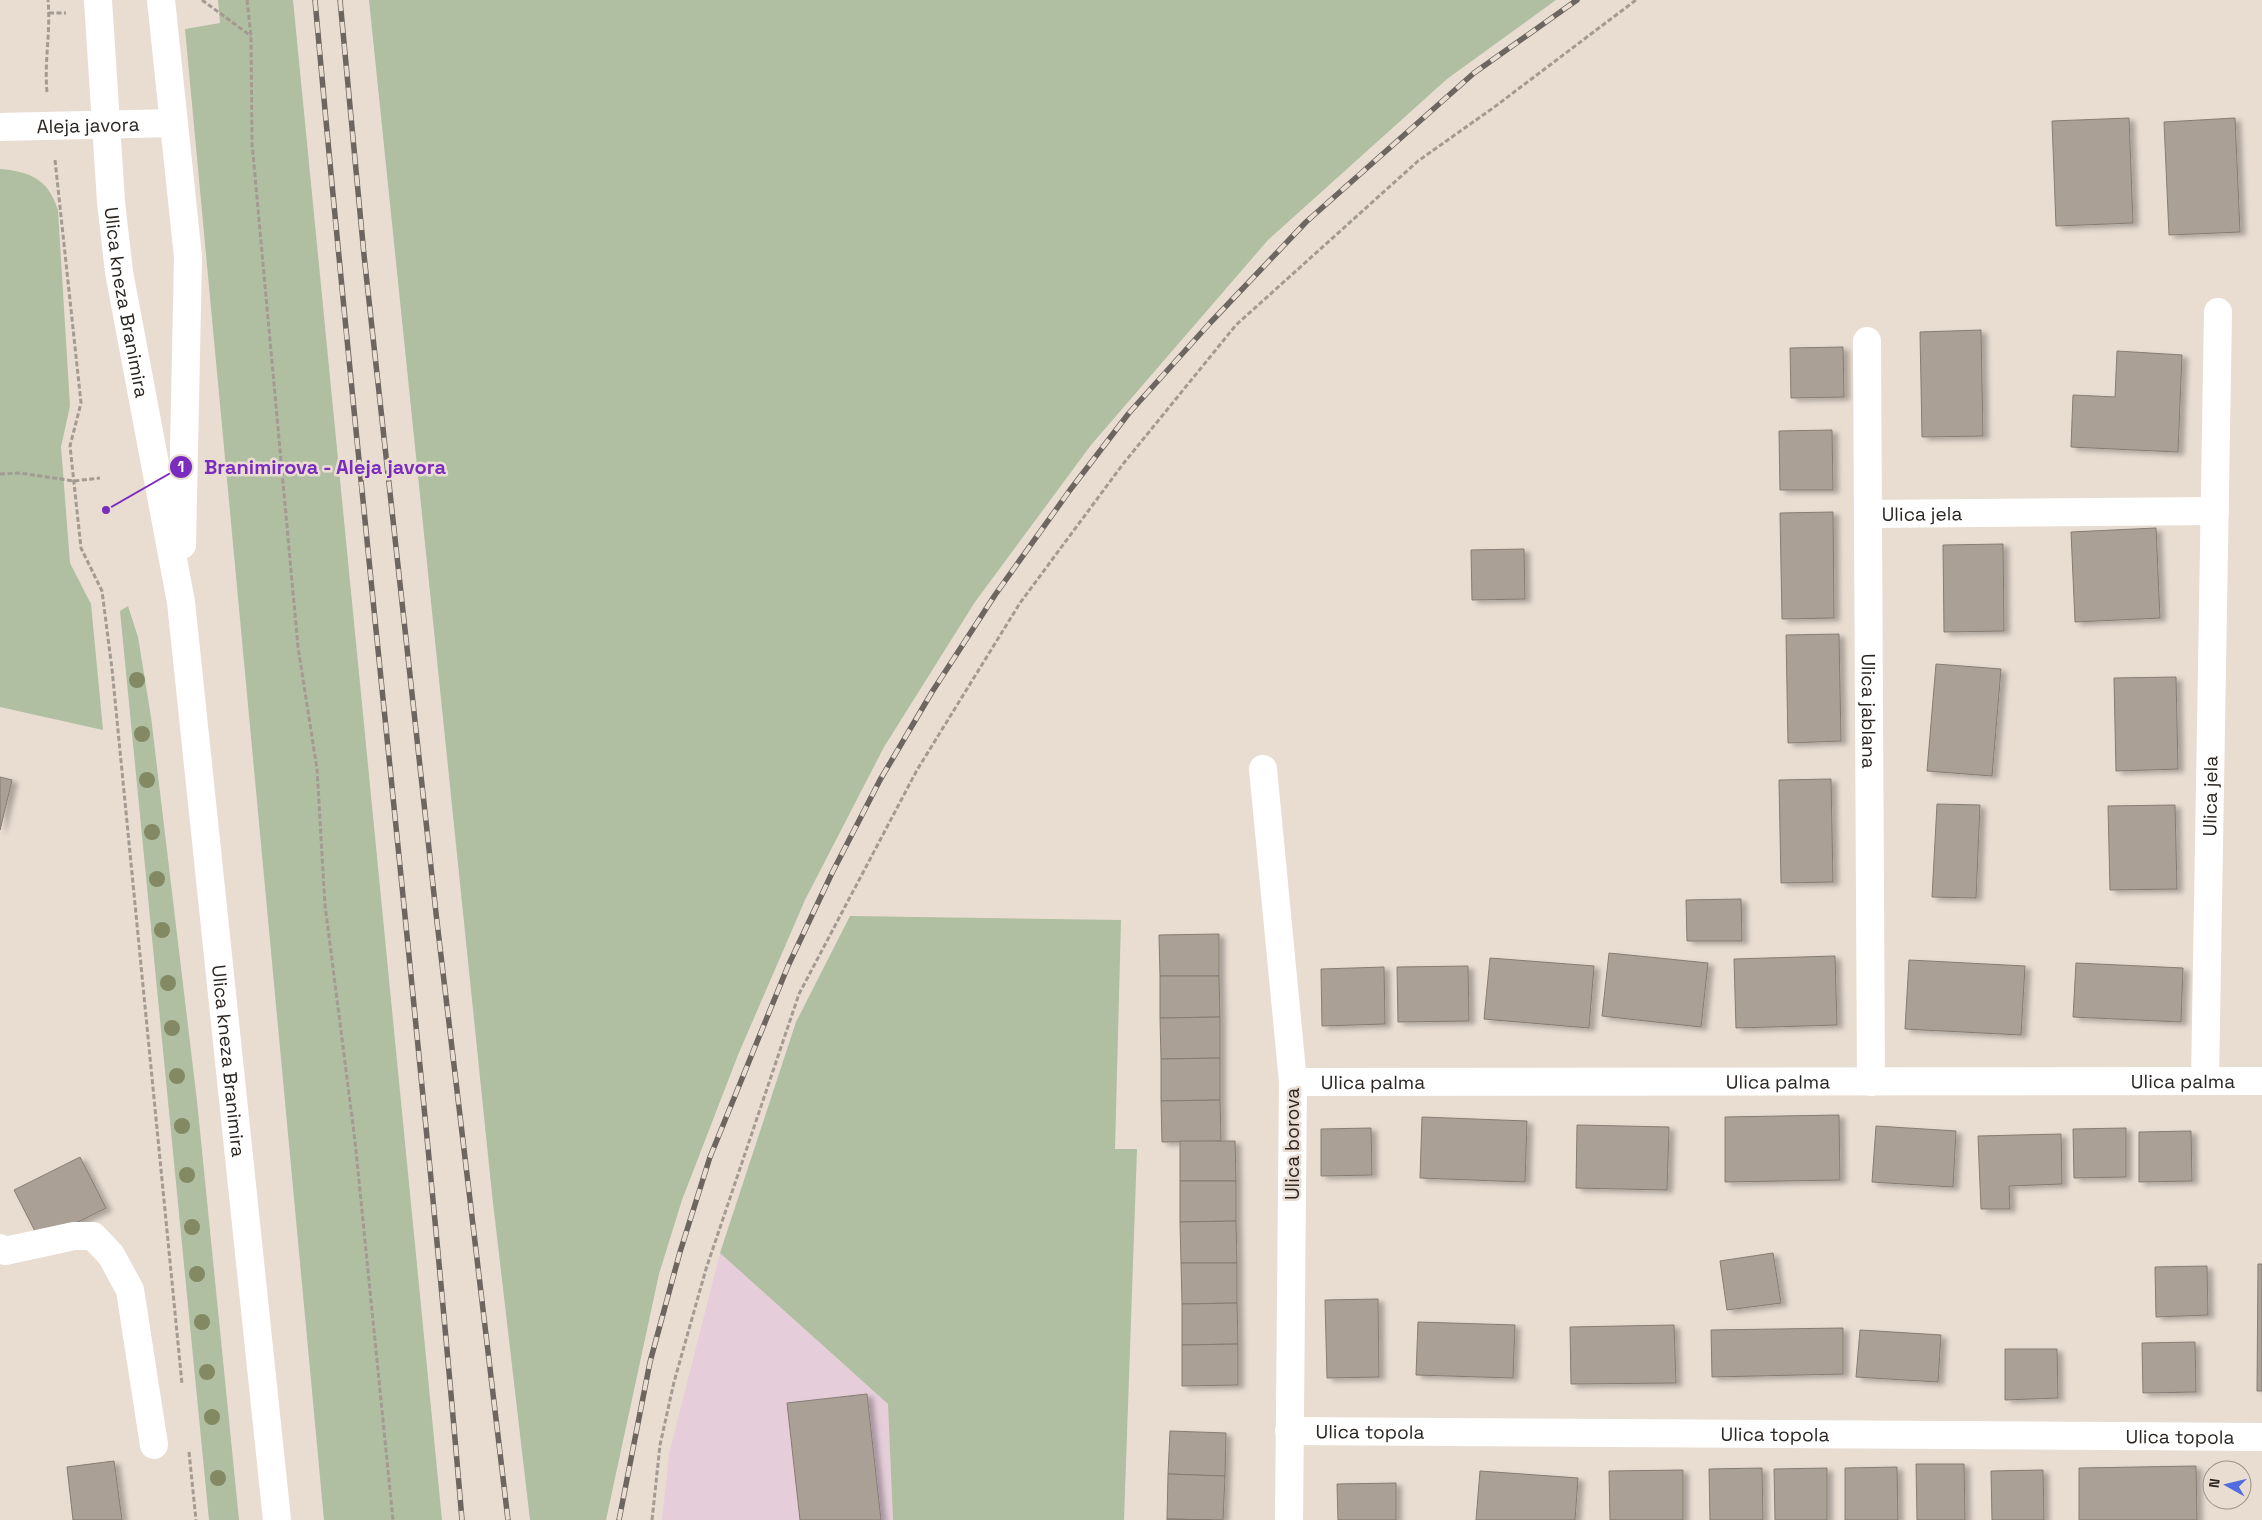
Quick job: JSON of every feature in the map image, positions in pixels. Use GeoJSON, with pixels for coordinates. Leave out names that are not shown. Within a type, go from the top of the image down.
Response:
{"type":"FeatureCollection","features":[{"type":"Feature","properties":{"kind":"street","name":"Ulica kneza Branimira"},"geometry":{"type":"LineString","coordinates":[[98,0],[118,272],[181,602],[277,1520]]}},
{"type":"Feature","properties":{"kind":"street","name":"Ulica kneza Branimira"},"geometry":{"type":"LineString","coordinates":[[161,0],[188,257],[181,602]]}},
{"type":"Feature","properties":{"kind":"street","name":"Aleja javora"},"geometry":{"type":"LineString","coordinates":[[0,127],[174,123]]}},
{"type":"Feature","properties":{"kind":"street","name":"Ulica jela"},"geometry":{"type":"LineString","coordinates":[[2205,1081],[2218,312]]}},
{"type":"Feature","properties":{"kind":"street","name":"Ulica jablana"},"geometry":{"type":"LineString","coordinates":[[1867,342],[1871,1082]]}},
{"type":"Feature","properties":{"kind":"street","name":"Ulica jela"},"geometry":{"type":"LineString","coordinates":[[1868,514],[2215,510]]}},
{"type":"Feature","properties":{"kind":"street","name":"Ulica borova"},"geometry":{"type":"LineString","coordinates":[[1263,769],[1293,1082],[1289,1520]]}},
{"type":"Feature","properties":{"kind":"street","name":"Ulica palma"},"geometry":{"type":"LineString","coordinates":[[1293,1082],[2262,1082]]}},
{"type":"Feature","properties":{"kind":"street"},"geometry":{"type":"LineString","coordinates":[[0,1248],[5,1251],[74,1236],[93,1236],[111,1255],[130,1290],[154,1445]]}},
{"type":"Feature","properties":{"kind":"street","name":"Ulica topola"},"geometry":{"type":"LineString","coordinates":[[1289,1431],[2262,1437]]}},
{"type":"Feature","properties":{"kind":"path"},"geometry":{"type":"LineString","coordinates":[[45,70],[50,13],[48,0]]}},
{"type":"Feature","properties":{"kind":"path"},"geometry":{"type":"LineString","coordinates":[[202,0],[251,36]]}},
{"type":"Feature","properties":{"kind":"path"},"geometry":{"type":"LineString","coordinates":[[247,0],[251,36],[252,143],[298,647],[317,769],[325,904],[355,1140],[393,1520]]}},
{"type":"Feature","properties":{"kind":"path"},"geometry":{"type":"LineString","coordinates":[[652,1520],[660,1445],[674,1382],[706,1269],[799,994],[916,770],[1020,603],[1123,464],[1236,325],[1418,161],[1493,108],[1636,0]]}},
{"type":"Feature","properties":{"kind":"path"},"geometry":{"type":"LineString","coordinates":[[55,166],[81,404],[70,446],[81,548],[102,590],[112,668],[183,1393]]}},
{"type":"Feature","properties":{"kind":"path"},"geometry":{"type":"LineString","coordinates":[[0,474],[20,473],[74,480],[100,478]]}},
{"type":"Feature","properties":{"kind":"path"},"geometry":{"type":"LineString","coordinates":[[189,1449],[196,1520]]}},
{"type":"Feature","properties":{"kind":"shaded area"},"geometry":{"type":"Polygon","coordinates":[[[720,1253],[888,1404],[893,1520],[662,1520],[669,1454],[720,1253]]]}},
{"type":"Feature","properties":{"kind":"green space"},"geometry":{"type":"Polygon","coordinates":[[[218,0],[293,0],[442,1520],[324,1520],[185,29],[220,23],[218,0]]]}},
{"type":"Feature","properties":{"kind":"green space"},"geometry":{"type":"Polygon","coordinates":[[[369,0],[1556,0],[1447,79],[1268,240],[1091,445],[975,602],[884,747],[805,900],[738,1055],[682,1200],[659,1274],[606,1520],[530,1520],[492,1194],[369,0]]]}},
{"type":"Feature","properties":{"kind":"green space"},"geometry":{"type":"Polygon","coordinates":[[[0,169],[21,172],[37,179],[49,191],[58,210],[70,406],[61,447],[70,563],[91,604],[103,730],[0,707],[0,169]]]}},
{"type":"Feature","properties":{"kind":"green space"},"geometry":{"type":"Polygon","coordinates":[[[128,606],[138,637],[151,717],[197,1101],[239,1520],[209,1520],[120,611],[128,606]]]}},
{"type":"Feature","properties":{"kind":"green space"},"geometry":{"type":"Polygon","coordinates":[[[850,916],[1121,920],[1115,1149],[1137,1149],[1124,1520],[893,1520],[888,1404],[720,1253],[796,1022],[850,916]]]}},
{"type":"Feature","properties":{"kind":"building"},"geometry":{"type":"Polygon","coordinates":[[[2129,118],[2133,223],[2056,226],[2052,121],[2129,118]]]}},
{"type":"Feature","properties":{"kind":"building"},"geometry":{"type":"Polygon","coordinates":[[[2235,118],[2240,232],[2169,235],[2164,122],[2235,118]]]}},
{"type":"Feature","properties":{"kind":"building"},"geometry":{"type":"Polygon","coordinates":[[[1981,330],[1983,436],[1922,437],[1920,332],[1981,330]]]}},
{"type":"Feature","properties":{"kind":"building"},"geometry":{"type":"Polygon","coordinates":[[[1843,347],[1844,397],[1791,398],[1790,348],[1843,347]]]}},
{"type":"Feature","properties":{"kind":"building"},"geometry":{"type":"Polygon","coordinates":[[[2117,351],[2182,355],[2178,452],[2071,447],[2073,395],[2115,397],[2117,351]]]}},
{"type":"Feature","properties":{"kind":"building"},"geometry":{"type":"Polygon","coordinates":[[[1832,430],[1833,490],[1780,490],[1779,431],[1832,430]]]}},
{"type":"Feature","properties":{"kind":"building"},"geometry":{"type":"Polygon","coordinates":[[[1833,512],[1834,618],[1782,619],[1780,513],[1833,512]]]}},
{"type":"Feature","properties":{"kind":"building"},"geometry":{"type":"Polygon","coordinates":[[[2156,528],[2160,618],[2075,622],[2071,532],[2156,528]]]}},
{"type":"Feature","properties":{"kind":"building"},"geometry":{"type":"Polygon","coordinates":[[[2003,544],[2004,631],[1944,632],[1943,545],[2003,544]]]}},
{"type":"Feature","properties":{"kind":"building"},"geometry":{"type":"Polygon","coordinates":[[[1524,549],[1525,599],[1472,600],[1471,550],[1524,549]]]}},
{"type":"Feature","properties":{"kind":"building"},"geometry":{"type":"Polygon","coordinates":[[[1839,634],[1841,741],[1788,743],[1786,635],[1839,634]]]}},
{"type":"Feature","properties":{"kind":"building"},"geometry":{"type":"Polygon","coordinates":[[[1936,664],[2001,669],[1992,776],[1927,771],[1936,664]]]}},
{"type":"Feature","properties":{"kind":"building"},"geometry":{"type":"Polygon","coordinates":[[[2176,677],[2178,769],[2116,771],[2114,678],[2176,677]]]}},
{"type":"Feature","properties":{"kind":"building"},"geometry":{"type":"Polygon","coordinates":[[[0,777],[12,780],[0,830],[0,777]]]}},
{"type":"Feature","properties":{"kind":"building"},"geometry":{"type":"Polygon","coordinates":[[[1831,779],[1833,882],[1781,883],[1779,780],[1831,779]]]}},
{"type":"Feature","properties":{"kind":"building"},"geometry":{"type":"Polygon","coordinates":[[[1937,804],[1980,805],[1976,898],[1932,897],[1937,804]]]}},
{"type":"Feature","properties":{"kind":"building"},"geometry":{"type":"Polygon","coordinates":[[[2175,805],[2177,889],[2110,890],[2108,806],[2175,805]]]}},
{"type":"Feature","properties":{"kind":"building"},"geometry":{"type":"Polygon","coordinates":[[[1741,899],[1742,941],[1687,941],[1686,900],[1741,899]]]}},
{"type":"Feature","properties":{"kind":"building"},"geometry":{"type":"Polygon","coordinates":[[[1219,934],[1219,976],[1160,976],[1159,935],[1219,934]]]}},
{"type":"Feature","properties":{"kind":"building"},"geometry":{"type":"Polygon","coordinates":[[[1609,953],[1708,963],[1701,1027],[1602,1016],[1609,953]]]}},
{"type":"Feature","properties":{"kind":"building"},"geometry":{"type":"Polygon","coordinates":[[[1835,956],[1837,1025],[1736,1028],[1734,959],[1835,956]]]}},
{"type":"Feature","properties":{"kind":"building"},"geometry":{"type":"Polygon","coordinates":[[[1490,958],[1594,966],[1589,1028],[1484,1019],[1490,958]]]}},
{"type":"Feature","properties":{"kind":"building"},"geometry":{"type":"Polygon","coordinates":[[[1909,960],[2025,966],[2021,1035],[1905,1029],[1909,960]]]}},
{"type":"Feature","properties":{"kind":"building"},"geometry":{"type":"Polygon","coordinates":[[[2076,963],[2183,968],[2181,1022],[2073,1017],[2076,963]]]}},
{"type":"Feature","properties":{"kind":"building"},"geometry":{"type":"Polygon","coordinates":[[[1468,966],[1469,1021],[1398,1022],[1397,967],[1468,966]]]}},
{"type":"Feature","properties":{"kind":"building"},"geometry":{"type":"Polygon","coordinates":[[[1384,967],[1385,1024],[1322,1026],[1321,969],[1384,967]]]}},
{"type":"Feature","properties":{"kind":"building"},"geometry":{"type":"Polygon","coordinates":[[[1160,976],[1219,976],[1220,1017],[1160,1018],[1160,976]]]}},
{"type":"Feature","properties":{"kind":"building"},"geometry":{"type":"Polygon","coordinates":[[[1220,1017],[1220,1058],[1161,1059],[1160,1018],[1220,1017]]]}},
{"type":"Feature","properties":{"kind":"building"},"geometry":{"type":"Polygon","coordinates":[[[1220,1058],[1220,1100],[1161,1101],[1161,1059],[1220,1058]]]}},
{"type":"Feature","properties":{"kind":"building"},"geometry":{"type":"Polygon","coordinates":[[[1220,1100],[1221,1141],[1162,1142],[1161,1101],[1220,1100]]]}},
{"type":"Feature","properties":{"kind":"building"},"geometry":{"type":"Polygon","coordinates":[[[1839,1115],[1840,1180],[1725,1182],[1725,1117],[1839,1115]]]}},
{"type":"Feature","properties":{"kind":"building"},"geometry":{"type":"Polygon","coordinates":[[[1422,1117],[1527,1121],[1525,1182],[1420,1178],[1422,1117]]]}},
{"type":"Feature","properties":{"kind":"building"},"geometry":{"type":"Polygon","coordinates":[[[1577,1125],[1669,1127],[1667,1190],[1576,1188],[1577,1125]]]}},
{"type":"Feature","properties":{"kind":"building"},"geometry":{"type":"Polygon","coordinates":[[[1876,1126],[1956,1131],[1953,1187],[1872,1182],[1876,1126]]]}},
{"type":"Feature","properties":{"kind":"building"},"geometry":{"type":"Polygon","coordinates":[[[1371,1128],[1372,1175],[1321,1176],[1321,1129],[1371,1128]]]}},
{"type":"Feature","properties":{"kind":"building"},"geometry":{"type":"Polygon","coordinates":[[[2126,1128],[2126,1177],[2074,1178],[2073,1129],[2126,1128]]]}},
{"type":"Feature","properties":{"kind":"building"},"geometry":{"type":"Polygon","coordinates":[[[2191,1131],[2192,1181],[2139,1182],[2139,1132],[2191,1131]]]}},
{"type":"Feature","properties":{"kind":"building"},"geometry":{"type":"Polygon","coordinates":[[[2061,1134],[2062,1184],[2009,1186],[2010,1209],[1981,1209],[1978,1136],[2061,1134]]]}},
{"type":"Feature","properties":{"kind":"building"},"geometry":{"type":"Polygon","coordinates":[[[1180,1141],[1235,1141],[1236,1181],[1180,1181],[1180,1141]]]}},
{"type":"Feature","properties":{"kind":"building"},"geometry":{"type":"Polygon","coordinates":[[[80,1157],[106,1208],[40,1241],[14,1190],[80,1157]]]}},
{"type":"Feature","properties":{"kind":"building"},"geometry":{"type":"Polygon","coordinates":[[[1180,1181],[1236,1181],[1236,1221],[1180,1222],[1180,1181]]]}},
{"type":"Feature","properties":{"kind":"building"},"geometry":{"type":"Polygon","coordinates":[[[1236,1221],[1237,1263],[1181,1263],[1180,1222],[1236,1221]]]}},
{"type":"Feature","properties":{"kind":"building"},"geometry":{"type":"Polygon","coordinates":[[[1773,1253],[1781,1303],[1727,1310],[1720,1261],[1773,1253]]]}},
{"type":"Feature","properties":{"kind":"building"},"geometry":{"type":"Polygon","coordinates":[[[1181,1263],[1237,1263],[1237,1303],[1182,1304],[1181,1263]]]}},
{"type":"Feature","properties":{"kind":"building"},"geometry":{"type":"Polygon","coordinates":[[[2258,1264],[2262,1264],[2262,1391],[2257,1391],[2258,1264]]]}},
{"type":"Feature","properties":{"kind":"building"},"geometry":{"type":"Polygon","coordinates":[[[2207,1266],[2208,1315],[2156,1317],[2155,1267],[2207,1266]]]}},
{"type":"Feature","properties":{"kind":"building"},"geometry":{"type":"Polygon","coordinates":[[[1378,1299],[1379,1377],[1327,1378],[1325,1300],[1378,1299]]]}},
{"type":"Feature","properties":{"kind":"building"},"geometry":{"type":"Polygon","coordinates":[[[1237,1303],[1238,1344],[1182,1345],[1182,1304],[1237,1303]]]}},
{"type":"Feature","properties":{"kind":"building"},"geometry":{"type":"Polygon","coordinates":[[[1418,1322],[1515,1325],[1513,1378],[1416,1375],[1418,1322]]]}},
{"type":"Feature","properties":{"kind":"building"},"geometry":{"type":"Polygon","coordinates":[[[1674,1325],[1676,1383],[1571,1384],[1570,1327],[1674,1325]]]}},
{"type":"Feature","properties":{"kind":"building"},"geometry":{"type":"Polygon","coordinates":[[[1843,1328],[1843,1374],[1712,1377],[1711,1330],[1843,1328]]]}},
{"type":"Feature","properties":{"kind":"building"},"geometry":{"type":"Polygon","coordinates":[[[1860,1330],[1941,1335],[1938,1382],[1856,1377],[1860,1330]]]}},
{"type":"Feature","properties":{"kind":"building"},"geometry":{"type":"Polygon","coordinates":[[[2195,1342],[2196,1392],[2143,1393],[2142,1343],[2195,1342]]]}},
{"type":"Feature","properties":{"kind":"building"},"geometry":{"type":"Polygon","coordinates":[[[1238,1344],[1238,1385],[1182,1386],[1182,1345],[1238,1344]]]}},
{"type":"Feature","properties":{"kind":"building"},"geometry":{"type":"Polygon","coordinates":[[[2005,1349],[2057,1349],[2058,1398],[2005,1400],[2005,1349]]]}},
{"type":"Feature","properties":{"kind":"building"},"geometry":{"type":"Polygon","coordinates":[[[867,1394],[881,1520],[800,1520],[787,1403],[867,1394]]]}},
{"type":"Feature","properties":{"kind":"building"},"geometry":{"type":"Polygon","coordinates":[[[1170,1431],[1226,1433],[1225,1476],[1168,1474],[1170,1431]]]}},
{"type":"Feature","properties":{"kind":"building"},"geometry":{"type":"Polygon","coordinates":[[[114,1461],[122,1520],[73,1520],[67,1467],[114,1461]]]}},
{"type":"Feature","properties":{"kind":"building"},"geometry":{"type":"Polygon","coordinates":[[[1916,1464],[1964,1464],[1965,1520],[1917,1520],[1916,1464]]]}},
{"type":"Feature","properties":{"kind":"building"},"geometry":{"type":"Polygon","coordinates":[[[2196,1466],[2197,1520],[2079,1520],[2079,1468],[2196,1466]]]}},
{"type":"Feature","properties":{"kind":"building"},"geometry":{"type":"Polygon","coordinates":[[[1897,1467],[1898,1520],[1845,1520],[1845,1468],[1897,1467]]]}},
{"type":"Feature","properties":{"kind":"building"},"geometry":{"type":"Polygon","coordinates":[[[1762,1468],[1763,1520],[1710,1520],[1709,1469],[1762,1468]]]}},
{"type":"Feature","properties":{"kind":"building"},"geometry":{"type":"Polygon","coordinates":[[[1827,1468],[1827,1520],[1775,1520],[1774,1469],[1827,1468]]]}},
{"type":"Feature","properties":{"kind":"building"},"geometry":{"type":"Polygon","coordinates":[[[1683,1470],[1683,1520],[1610,1520],[1609,1471],[1683,1470]]]}},
{"type":"Feature","properties":{"kind":"building"},"geometry":{"type":"Polygon","coordinates":[[[2043,1470],[2044,1520],[1992,1520],[1991,1471],[2043,1470]]]}},
{"type":"Feature","properties":{"kind":"building"},"geometry":{"type":"Polygon","coordinates":[[[1480,1471],[1578,1478],[1575,1520],[1476,1520],[1480,1471]]]}},
{"type":"Feature","properties":{"kind":"building"},"geometry":{"type":"Polygon","coordinates":[[[1168,1474],[1225,1476],[1223,1520],[1167,1519],[1168,1474]]]}},
{"type":"Feature","properties":{"kind":"building"},"geometry":{"type":"Polygon","coordinates":[[[1396,1483],[1396,1520],[1338,1520],[1337,1484],[1396,1483]]]}},
{"type":"Feature","properties":{"kind":"building"},"geometry":{"type":"Polygon","coordinates":[[[1167,1519],[1211,1520],[1167,1520],[1167,1519]]]}},
{"type":"Feature","properties":{"kind":"railway"},"geometry":{"type":"LineString","coordinates":[[315,0],[332,190],[427,1140],[462,1520]]}},
{"type":"Feature","properties":{"kind":"railway"},"geometry":{"type":"LineString","coordinates":[[340,0],[364,255],[437,922],[508,1520]]}},
{"type":"Feature","properties":{"kind":"railway"},"geometry":{"type":"LineString","coordinates":[[619,1520],[650,1362],[680,1252],[710,1157],[788,966],[832,873],[880,780],[932,692],[995,595],[1070,490],[1129,413],[1210,323],[1306,222],[1474,73],[1577,0]]}},
{"type":"Feature","properties":{"kind":"place","name":"Branimirova - Aleja javora"},"geometry":{"type":"Point","coordinates":[106,510]}}]}
